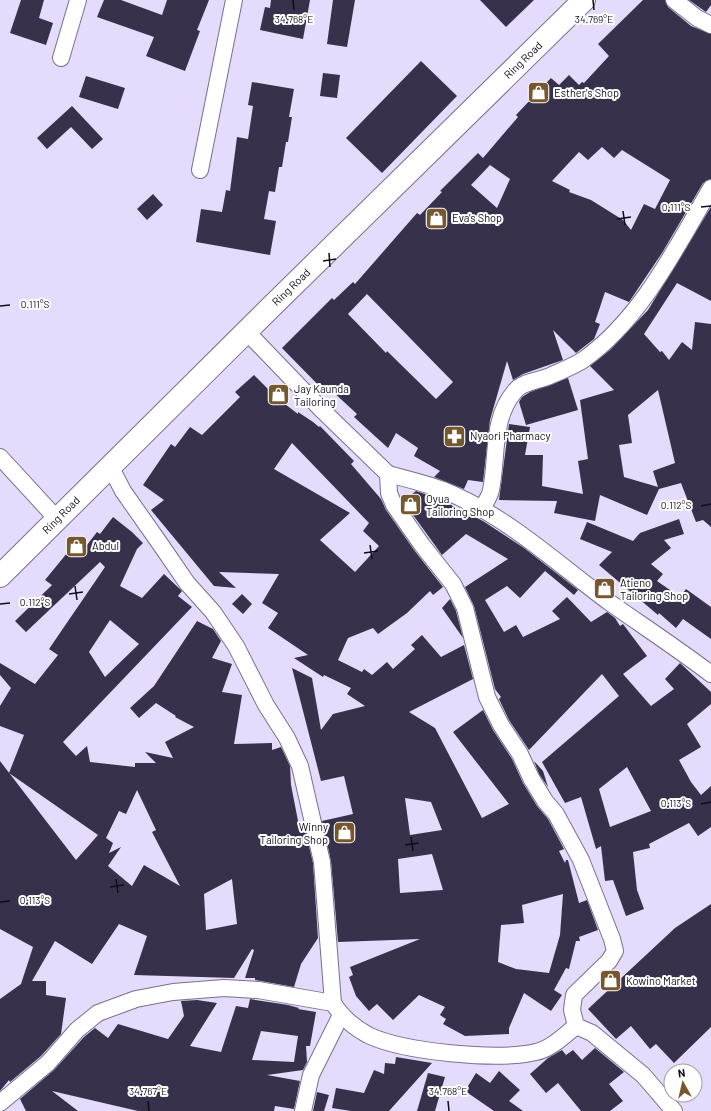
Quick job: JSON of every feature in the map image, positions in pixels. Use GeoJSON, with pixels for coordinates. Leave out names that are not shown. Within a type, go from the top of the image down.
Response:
{"type":"FeatureCollection","features":[{"type":"Feature","properties":{"kind":"main road","name":"Ring Road"},"geometry":{"type":"LineString","coordinates":[[0,576],[246,331],[584,0]]}},
{"type":"Feature","properties":{"kind":"street"},"geometry":{"type":"LineString","coordinates":[[61,58],[78,0]]}},
{"type":"Feature","properties":{"kind":"street"},"geometry":{"type":"LineString","coordinates":[[200,170],[234,0]]}},
{"type":"Feature","properties":{"kind":"street"},"geometry":{"type":"LineString","coordinates":[[674,0],[697,18],[711,25]]}},
{"type":"Feature","properties":{"kind":"street"},"geometry":{"type":"LineString","coordinates":[[482,509],[491,491],[499,422],[508,400],[515,390],[521,385],[550,376],[582,360],[629,318],[669,260],[711,188]]}},
{"type":"Feature","properties":{"kind":"street"},"geometry":{"type":"LineString","coordinates":[[246,331],[321,409],[388,474],[438,488],[482,509],[536,544],[610,602],[711,674]]}},
{"type":"Feature","properties":{"kind":"street"},"geometry":{"type":"LineString","coordinates":[[0,457],[57,518]]}},
{"type":"Feature","properties":{"kind":"street"},"geometry":{"type":"LineString","coordinates":[[110,466],[123,491],[187,583],[213,612],[236,646],[266,705],[287,738],[300,766],[322,862],[337,1009],[311,1075],[303,1111]]}},
{"type":"Feature","properties":{"kind":"street"},"geometry":{"type":"LineString","coordinates":[[388,474],[389,493],[394,505],[452,584],[465,608],[487,697],[520,754],[531,778],[556,814],[581,860],[612,939],[615,951],[609,961],[574,996],[572,1010],[576,1026]]}},
{"type":"Feature","properties":{"kind":"street"},"geometry":{"type":"LineString","coordinates":[[0,1104],[48,1063],[77,1030],[98,1013],[136,999],[173,992],[224,988],[258,990],[337,1009],[349,1023],[369,1035],[389,1042],[435,1052],[510,1056],[537,1052],[558,1041],[576,1026]]}},
{"type":"Feature","properties":{"kind":"street"},"geometry":{"type":"LineString","coordinates":[[576,1026],[592,1033],[643,1075],[674,1111]]}},
{"type":"Feature","properties":{"kind":"building"},"geometry":{"type":"Polygon","coordinates":[[[21,0],[44,0],[39,18],[53,23],[46,45],[10,33],[21,0]]]}},
{"type":"Feature","properties":{"kind":"building"},"geometry":{"type":"Polygon","coordinates":[[[104,0],[121,0],[162,15],[167,0],[209,0],[197,30],[200,31],[185,71],[146,56],[154,37],[97,17],[104,0]]]}},
{"type":"Feature","properties":{"kind":"building"},"geometry":{"type":"Polygon","coordinates":[[[271,0],[310,0],[303,39],[260,30],[265,7],[270,8],[271,0]]]}},
{"type":"Feature","properties":{"kind":"building"},"geometry":{"type":"Polygon","coordinates":[[[333,0],[355,0],[347,47],[327,44],[333,0]]]}},
{"type":"Feature","properties":{"kind":"building"},"geometry":{"type":"Polygon","coordinates":[[[480,0],[534,0],[506,27],[480,0]]]}},
{"type":"Feature","properties":{"kind":"building"},"geometry":{"type":"Polygon","coordinates":[[[643,0],[665,0],[668,7],[691,26],[711,34],[711,179],[703,183],[662,253],[629,302],[605,292],[595,322],[600,324],[594,339],[576,353],[553,330],[563,360],[523,374],[513,380],[507,361],[490,420],[483,482],[468,480],[464,489],[434,477],[440,471],[414,456],[418,448],[396,433],[388,448],[354,417],[357,414],[331,390],[327,394],[282,348],[332,298],[334,300],[353,282],[355,284],[417,213],[420,215],[442,192],[440,191],[478,153],[483,158],[518,117],[516,115],[551,78],[559,85],[569,75],[579,85],[582,82],[584,83],[609,56],[598,44],[643,0]],[[602,147],[588,160],[579,152],[552,181],[570,190],[569,192],[591,200],[623,220],[631,230],[644,204],[655,209],[670,180],[622,150],[614,158],[602,147]],[[490,165],[471,185],[497,208],[510,179],[490,165]],[[367,294],[348,314],[386,353],[387,351],[436,399],[453,382],[367,294]]]}},
{"type":"Feature","properties":{"kind":"building"},"geometry":{"type":"Polygon","coordinates":[[[689,0],[711,0],[711,5],[706,12],[689,0]]]}},
{"type":"Feature","properties":{"kind":"building"},"geometry":{"type":"Polygon","coordinates":[[[421,61],[457,96],[382,173],[346,138],[421,61]]]}},
{"type":"Feature","properties":{"kind":"building"},"geometry":{"type":"Polygon","coordinates":[[[323,73],[340,75],[337,98],[320,96],[323,73]]]}},
{"type":"Feature","properties":{"kind":"building"},"geometry":{"type":"Polygon","coordinates":[[[86,76],[125,88],[118,109],[79,97],[86,76]]]}},
{"type":"Feature","properties":{"kind":"building"},"geometry":{"type":"Polygon","coordinates":[[[252,82],[294,89],[289,117],[292,117],[288,142],[286,142],[282,167],[279,167],[275,192],[269,191],[264,219],[276,221],[270,255],[196,242],[201,209],[222,212],[226,190],[230,191],[237,137],[248,139],[253,106],[248,105],[252,82]]]}},
{"type":"Feature","properties":{"kind":"building"},"geometry":{"type":"Polygon","coordinates":[[[72,106],[103,139],[92,149],[71,127],[47,149],[37,138],[72,106]]]}},
{"type":"Feature","properties":{"kind":"building"},"geometry":{"type":"Polygon","coordinates":[[[153,194],[163,205],[147,220],[137,209],[153,194]]]}},
{"type":"Feature","properties":{"kind":"building"},"geometry":{"type":"Polygon","coordinates":[[[711,207],[711,301],[677,283],[644,334],[669,360],[682,342],[692,350],[695,322],[711,324],[711,527],[703,520],[696,522],[681,483],[659,489],[647,515],[600,495],[595,521],[554,513],[557,501],[499,500],[509,424],[530,427],[525,455],[543,455],[542,486],[583,494],[578,461],[588,459],[580,400],[614,390],[590,366],[610,350],[648,310],[711,207]],[[658,390],[628,415],[632,443],[619,445],[624,477],[658,487],[653,471],[675,463],[658,390]]]}},
{"type":"Feature","properties":{"kind":"building"},"geometry":{"type":"Polygon","coordinates":[[[254,375],[277,398],[298,414],[298,412],[319,427],[320,426],[354,461],[351,464],[381,499],[386,510],[414,550],[443,587],[433,595],[430,591],[407,613],[378,634],[373,628],[348,638],[338,660],[362,672],[364,669],[372,675],[387,662],[393,669],[415,649],[411,645],[422,635],[441,657],[464,645],[473,679],[409,712],[435,728],[482,818],[509,804],[453,732],[483,710],[493,730],[512,759],[523,783],[537,806],[548,819],[564,849],[559,851],[565,863],[566,860],[568,860],[579,903],[587,900],[598,930],[579,937],[580,941],[576,941],[569,969],[566,968],[554,990],[562,995],[551,1011],[524,993],[509,1028],[509,1034],[465,1036],[443,1024],[446,1019],[440,1015],[445,1007],[419,995],[393,1020],[377,1004],[369,1011],[356,996],[349,977],[353,975],[350,967],[420,939],[338,942],[331,861],[322,821],[353,814],[344,776],[321,781],[292,668],[312,678],[321,730],[333,714],[365,706],[347,694],[351,688],[324,675],[323,677],[294,658],[308,655],[268,628],[278,613],[262,603],[279,574],[219,572],[236,588],[214,586],[151,510],[164,500],[143,485],[171,444],[175,447],[190,427],[202,435],[240,397],[235,392],[254,375]],[[292,443],[274,469],[350,513],[320,540],[355,572],[379,546],[363,531],[369,523],[292,443]],[[405,798],[410,835],[442,830],[431,802],[405,798]],[[432,854],[398,859],[400,893],[443,890],[432,854]],[[563,894],[522,905],[524,923],[501,925],[498,962],[516,969],[549,973],[560,935],[563,894]]]}},
{"type":"Feature","properties":{"kind":"building"},"geometry":{"type":"Polygon","coordinates":[[[568,378],[578,410],[526,425],[519,402],[522,397],[530,392],[568,378]]]}},
{"type":"Feature","properties":{"kind":"building"},"geometry":{"type":"Polygon","coordinates":[[[416,491],[439,499],[483,521],[524,548],[578,590],[574,595],[545,571],[520,598],[507,586],[485,600],[504,632],[516,625],[523,637],[560,619],[552,611],[567,597],[591,622],[607,612],[615,618],[620,626],[623,624],[647,656],[623,674],[651,706],[674,689],[665,679],[680,663],[711,692],[711,704],[687,724],[701,747],[679,760],[691,782],[701,795],[711,786],[711,827],[698,836],[689,823],[649,844],[650,848],[633,852],[637,890],[644,909],[626,916],[613,880],[605,881],[601,846],[596,849],[581,797],[565,803],[542,762],[619,696],[602,674],[529,750],[509,720],[499,699],[501,697],[495,689],[474,606],[465,587],[508,559],[466,534],[442,555],[403,501],[416,491]],[[627,767],[599,789],[610,827],[651,811],[627,767]]]}},
{"type":"Feature","properties":{"kind":"building"},"geometry":{"type":"Polygon","coordinates":[[[113,517],[143,543],[137,549],[120,586],[142,598],[164,574],[182,591],[178,596],[192,607],[63,742],[76,756],[87,746],[90,762],[135,767],[135,763],[156,763],[145,752],[173,758],[165,742],[194,727],[175,717],[176,716],[156,703],[139,718],[130,708],[154,686],[197,621],[213,629],[221,641],[212,658],[232,664],[222,692],[242,695],[234,744],[272,743],[272,750],[281,747],[290,766],[291,785],[299,826],[304,825],[313,863],[318,938],[301,964],[294,987],[255,980],[255,978],[245,978],[254,950],[252,949],[234,978],[134,975],[147,936],[119,924],[92,964],[55,941],[32,981],[46,981],[46,995],[66,998],[61,1034],[41,1056],[10,1082],[9,1080],[0,1091],[0,999],[21,984],[33,947],[0,929],[0,761],[9,773],[24,735],[0,726],[0,706],[11,688],[0,675],[0,663],[35,684],[58,655],[49,649],[105,567],[100,562],[26,632],[15,621],[52,585],[45,580],[72,547],[80,554],[97,532],[100,534],[113,517]],[[110,620],[89,652],[105,677],[139,644],[110,620]],[[9,773],[76,860],[98,835],[9,773]],[[137,790],[126,814],[119,811],[106,838],[113,843],[109,853],[121,847],[108,866],[132,886],[144,865],[180,886],[152,832],[156,830],[137,790]],[[232,879],[204,894],[206,930],[237,924],[232,879]]]}},
{"type":"Feature","properties":{"kind":"building"},"geometry":{"type":"Polygon","coordinates":[[[679,519],[684,534],[664,540],[671,548],[651,564],[663,574],[657,581],[680,597],[686,589],[711,607],[711,639],[683,619],[676,628],[659,613],[658,615],[599,565],[612,552],[580,539],[587,522],[633,541],[640,533],[679,519]]]}},
{"type":"Feature","properties":{"kind":"building"},"geometry":{"type":"Polygon","coordinates":[[[242,594],[252,604],[243,614],[232,604],[242,594]]]}},
{"type":"Feature","properties":{"kind":"building"},"geometry":{"type":"Polygon","coordinates":[[[450,599],[456,611],[463,638],[442,608],[450,599]]]}},
{"type":"Feature","properties":{"kind":"building"},"geometry":{"type":"Polygon","coordinates":[[[534,761],[543,771],[548,787],[539,774],[534,761]]]}},
{"type":"Feature","properties":{"kind":"building"},"geometry":{"type":"Polygon","coordinates":[[[711,904],[711,1027],[674,1063],[656,1044],[650,1049],[631,1026],[616,1039],[588,1009],[675,928],[711,904]]]}},
{"type":"Feature","properties":{"kind":"building"},"geometry":{"type":"Polygon","coordinates":[[[250,999],[288,1005],[299,1008],[298,1009],[316,1012],[310,1046],[306,1046],[307,1062],[303,1070],[267,1075],[300,1081],[294,1109],[275,1106],[274,1111],[138,1111],[52,1091],[78,1111],[26,1111],[20,1099],[54,1070],[84,1037],[95,1028],[108,1038],[118,1024],[168,1039],[184,1016],[181,1001],[197,1000],[217,1003],[190,1046],[221,1052],[236,1006],[248,1008],[250,999]],[[261,1031],[252,1060],[294,1062],[298,1036],[261,1031]]]}},
{"type":"Feature","properties":{"kind":"building"},"geometry":{"type":"Polygon","coordinates":[[[595,1048],[624,1072],[609,1084],[623,1101],[610,1111],[581,1111],[558,1083],[546,1093],[530,1074],[548,1058],[562,1050],[566,1055],[573,1050],[582,1060],[595,1048]]]}},
{"type":"Feature","properties":{"kind":"building"},"geometry":{"type":"Polygon","coordinates":[[[396,1057],[432,1063],[389,1111],[351,1111],[332,1108],[336,1088],[364,1093],[374,1070],[384,1074],[385,1063],[395,1064],[396,1057]]]}},
{"type":"Feature","properties":{"kind":"building"},"geometry":{"type":"Polygon","coordinates":[[[499,1071],[520,1090],[509,1101],[523,1111],[494,1111],[465,1091],[476,1073],[490,1083],[499,1071]]]}},
{"type":"Feature","properties":{"kind":"building"},"geometry":{"type":"Polygon","coordinates":[[[428,1073],[445,1077],[435,1111],[417,1111],[428,1073]]]}},
{"type":"Feature","properties":{"kind":"building"},"geometry":{"type":"Polygon","coordinates":[[[317,1092],[329,1095],[324,1111],[313,1111],[317,1092]]]}},
{"type":"Feature","properties":{"kind":"place","name":"Esther's Shop"},"geometry":{"type":"Point","coordinates":[539,93]}},
{"type":"Feature","properties":{"kind":"place","name":"Eva's Shop"},"geometry":{"type":"Point","coordinates":[437,218]}},
{"type":"Feature","properties":{"kind":"place","name":"Jay Kaunda Tailoring"},"geometry":{"type":"Point","coordinates":[279,395]}},
{"type":"Feature","properties":{"kind":"place","name":"Nyaori Pharmacy"},"geometry":{"type":"Point","coordinates":[455,436]}},
{"type":"Feature","properties":{"kind":"place","name":"Oyua Tailoring Shop"},"geometry":{"type":"Point","coordinates":[410,505]}},
{"type":"Feature","properties":{"kind":"place","name":"Abdul"},"geometry":{"type":"Point","coordinates":[76,546]}},
{"type":"Feature","properties":{"kind":"place","name":"Atieno Tailoring Shop"},"geometry":{"type":"Point","coordinates":[604,589]}},
{"type":"Feature","properties":{"kind":"place","name":"Winny Tailoring Shop"},"geometry":{"type":"Point","coordinates":[344,833]}},
{"type":"Feature","properties":{"kind":"place","name":"Kowino Market"},"geometry":{"type":"Point","coordinates":[610,981]}}]}
